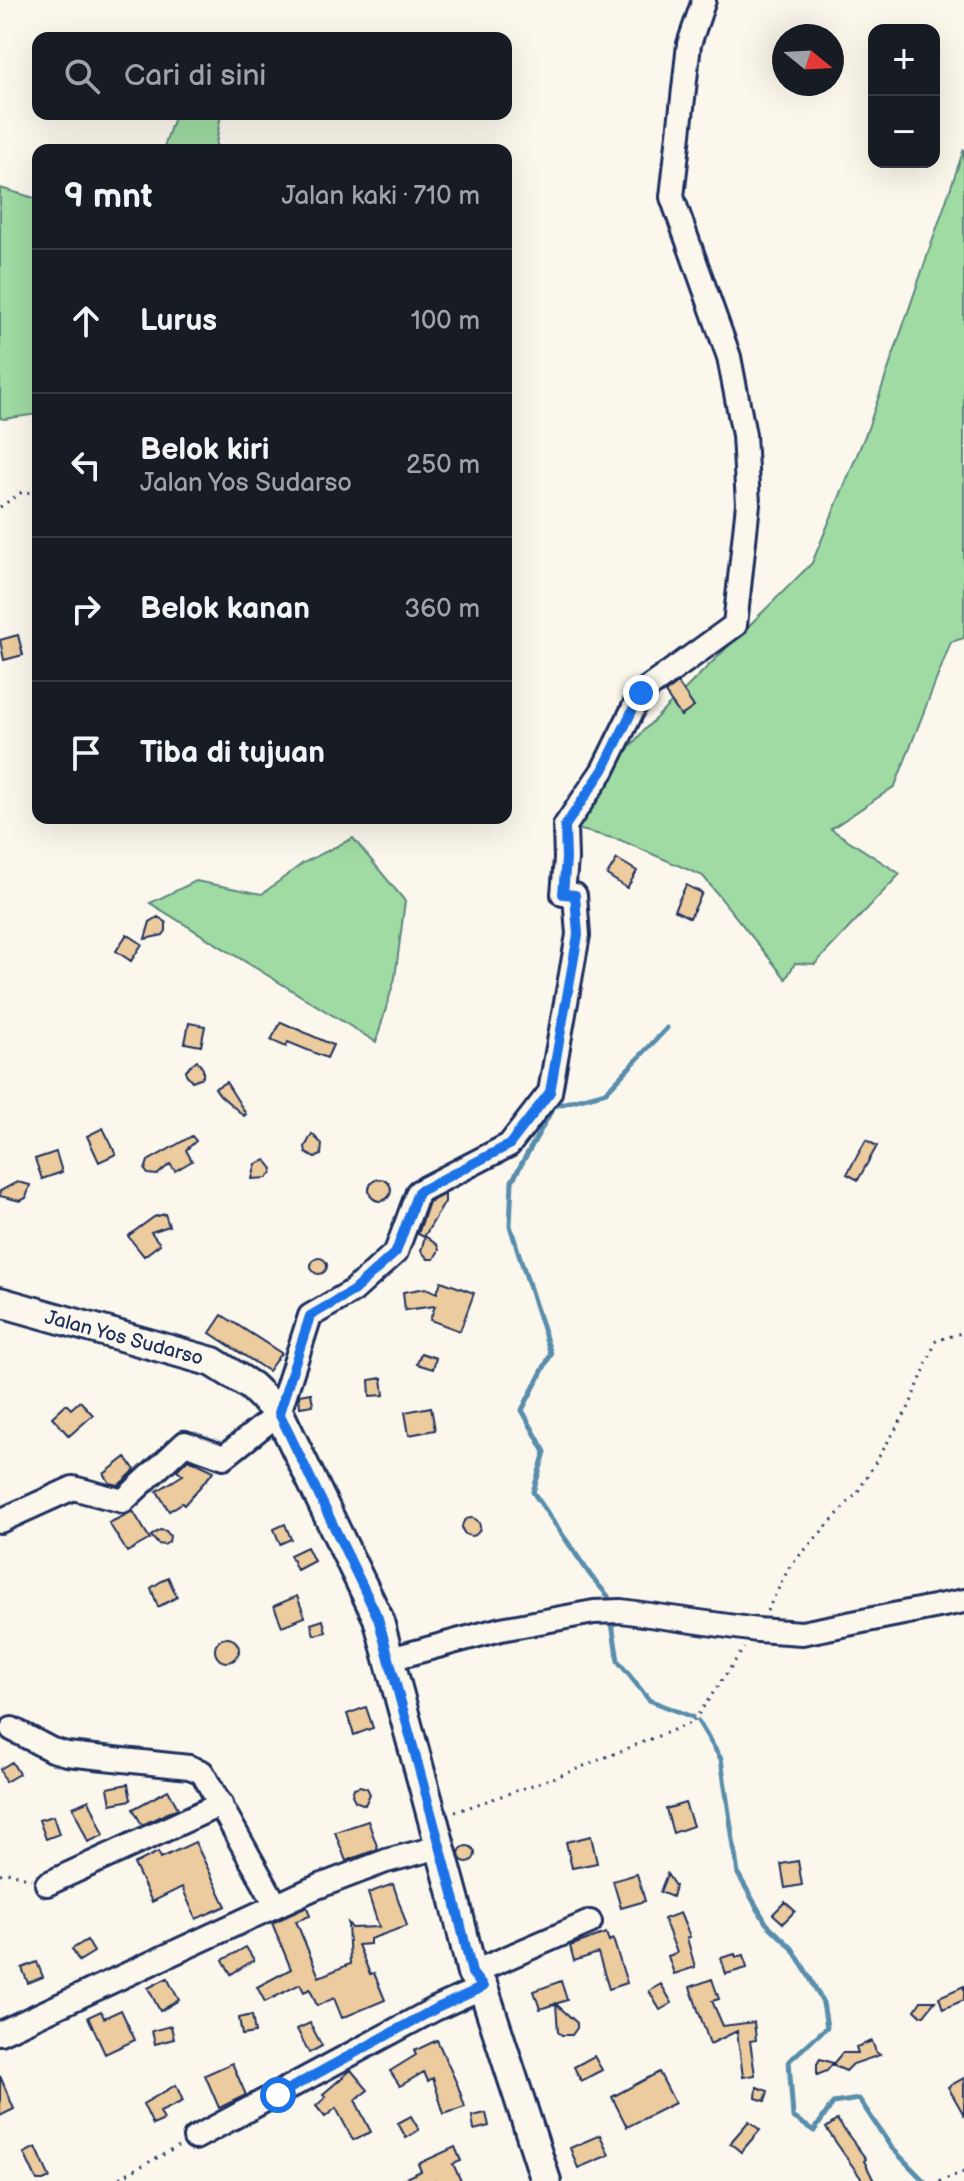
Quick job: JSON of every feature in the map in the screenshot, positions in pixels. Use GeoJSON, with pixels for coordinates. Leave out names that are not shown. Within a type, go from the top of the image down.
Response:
{"type":"FeatureCollection","features":[{"type":"Feature","properties":{"kind":"main road","name":"Jalan Yos Sudarso"},"geometry":{"type":"LineString","coordinates":[[0,1302],[213,1362],[258,1390],[279,1413],[378,1618],[478,1980],[546,2181]]}},
{"type":"Feature","properties":{"kind":"street"},"geometry":{"type":"LineString","coordinates":[[0,1521],[73,1488],[123,1501],[185,1443],[224,1457],[279,1413],[310,1316],[353,1291],[396,1252],[418,1192],[509,1145],[550,1092],[578,935],[575,895],[563,894],[565,826],[603,770],[641,693],[735,625],[748,504],[744,435],[729,357],[672,197],[689,44],[704,0]]}},
{"type":"Feature","properties":{"kind":"street"},"geometry":{"type":"LineString","coordinates":[[390,1659],[501,1629],[613,1611],[802,1633],[964,1601]]}},
{"type":"Feature","properties":{"kind":"street"},"geometry":{"type":"LineString","coordinates":[[12,1729],[52,1750],[67,1754],[196,1768],[202,1772],[276,1905]]}},
{"type":"Feature","properties":{"kind":"street"},"geometry":{"type":"LineString","coordinates":[[47,1884],[221,1804]]}},
{"type":"Feature","properties":{"kind":"street"},"geometry":{"type":"LineString","coordinates":[[0,2033],[276,1905],[386,1861],[440,1847]]}},
{"type":"Feature","properties":{"kind":"street"},"geometry":{"type":"LineString","coordinates":[[195,2138],[435,2009],[478,1980],[590,1922]]}},
{"type":"Feature","properties":{"kind":"path"},"geometry":{"type":"LineString","coordinates":[[0,507],[22,492],[32,493]]}},
{"type":"Feature","properties":{"kind":"path"},"geometry":{"type":"LineString","coordinates":[[0,1874],[7,1872],[47,1884]]}},
{"type":"Feature","properties":{"kind":"path"},"geometry":{"type":"LineString","coordinates":[[113,2181],[195,2138]]}},
{"type":"Feature","properties":{"kind":"path"},"geometry":{"type":"LineString","coordinates":[[939,2181],[964,2172]]}},
{"type":"Feature","properties":{"kind":"green space"},"geometry":{"type":"Polygon","coordinates":[[[173,120],[220,120],[216,144],[165,144],[173,120]]]}},
{"type":"Feature","properties":{"kind":"green space"},"geometry":{"type":"Polygon","coordinates":[[[964,149],[964,638],[951,642],[895,786],[831,829],[900,874],[815,964],[795,963],[786,979],[703,876],[620,840],[565,826],[644,730],[812,563],[867,431],[964,149]]]}},
{"type":"Feature","properties":{"kind":"green space"},"geometry":{"type":"Polygon","coordinates":[[[0,188],[32,197],[32,415],[0,418],[0,188]]]}},
{"type":"Feature","properties":{"kind":"green space"},"geometry":{"type":"Polygon","coordinates":[[[353,838],[405,901],[395,978],[376,1042],[150,903],[196,881],[262,894],[303,863],[353,838]]]}},
{"type":"Feature","properties":{"kind":"building"},"geometry":{"type":"Polygon","coordinates":[[[18,635],[23,655],[4,660],[0,640],[18,635]]]}},
{"type":"Feature","properties":{"kind":"building"},"geometry":{"type":"Polygon","coordinates":[[[678,683],[694,707],[681,716],[665,693],[678,683]]]}},
{"type":"Feature","properties":{"kind":"building"},"geometry":{"type":"Polygon","coordinates":[[[617,859],[637,871],[627,888],[607,875],[617,859]]]}},
{"type":"Feature","properties":{"kind":"building"},"geometry":{"type":"Polygon","coordinates":[[[686,885],[702,893],[690,918],[674,910],[686,885]]]}},
{"type":"Feature","properties":{"kind":"building"},"geometry":{"type":"Polygon","coordinates":[[[158,917],[166,922],[166,931],[163,935],[145,939],[150,922],[158,917]]]}},
{"type":"Feature","properties":{"kind":"building"},"geometry":{"type":"Polygon","coordinates":[[[127,934],[142,944],[131,961],[116,951],[127,934]]]}},
{"type":"Feature","properties":{"kind":"building"},"geometry":{"type":"Polygon","coordinates":[[[281,1022],[333,1045],[327,1058],[288,1042],[286,1047],[271,1040],[281,1022]]]}},
{"type":"Feature","properties":{"kind":"building"},"geometry":{"type":"Polygon","coordinates":[[[189,1023],[205,1026],[201,1046],[185,1043],[189,1023]]]}},
{"type":"Feature","properties":{"kind":"building"},"geometry":{"type":"Polygon","coordinates":[[[197,1060],[203,1069],[203,1077],[192,1081],[186,1070],[197,1060]]]}},
{"type":"Feature","properties":{"kind":"building"},"geometry":{"type":"Polygon","coordinates":[[[226,1082],[246,1114],[244,1116],[215,1088],[226,1082]]]}},
{"type":"Feature","properties":{"kind":"building"},"geometry":{"type":"Polygon","coordinates":[[[103,1128],[116,1154],[99,1162],[87,1136],[103,1128]]]}},
{"type":"Feature","properties":{"kind":"building"},"geometry":{"type":"Polygon","coordinates":[[[312,1134],[322,1144],[321,1155],[315,1158],[306,1153],[305,1147],[312,1134]]]}},
{"type":"Feature","properties":{"kind":"building"},"geometry":{"type":"Polygon","coordinates":[[[192,1136],[196,1141],[186,1150],[192,1161],[175,1171],[170,1164],[157,1175],[148,1174],[145,1170],[148,1161],[192,1136]]]}},
{"type":"Feature","properties":{"kind":"building"},"geometry":{"type":"Polygon","coordinates":[[[866,1140],[877,1146],[858,1180],[847,1174],[866,1140]]]}},
{"type":"Feature","properties":{"kind":"building"},"geometry":{"type":"Polygon","coordinates":[[[56,1152],[62,1172],[42,1179],[35,1159],[56,1152]]]}},
{"type":"Feature","properties":{"kind":"building"},"geometry":{"type":"Polygon","coordinates":[[[266,1160],[273,1169],[271,1174],[267,1178],[252,1179],[256,1164],[266,1160]]]}},
{"type":"Feature","properties":{"kind":"building"},"geometry":{"type":"Polygon","coordinates":[[[380,1179],[388,1182],[391,1190],[388,1198],[380,1201],[372,1198],[369,1190],[372,1182],[380,1179]]]}},
{"type":"Feature","properties":{"kind":"building"},"geometry":{"type":"Polygon","coordinates":[[[17,1182],[30,1185],[26,1198],[20,1201],[0,1196],[0,1191],[17,1182]]]}},
{"type":"Feature","properties":{"kind":"building"},"geometry":{"type":"Polygon","coordinates":[[[445,1194],[445,1202],[424,1237],[418,1234],[429,1202],[445,1194]]]}},
{"type":"Feature","properties":{"kind":"building"},"geometry":{"type":"Polygon","coordinates":[[[165,1214],[169,1226],[151,1232],[160,1244],[144,1256],[128,1236],[154,1217],[165,1214]]]}},
{"type":"Feature","properties":{"kind":"building"},"geometry":{"type":"Polygon","coordinates":[[[425,1236],[439,1250],[434,1259],[428,1259],[421,1251],[425,1236]]]}},
{"type":"Feature","properties":{"kind":"building"},"geometry":{"type":"Polygon","coordinates":[[[316,1258],[322,1258],[327,1266],[325,1272],[316,1274],[311,1269],[311,1263],[316,1258]]]}},
{"type":"Feature","properties":{"kind":"building"},"geometry":{"type":"Polygon","coordinates":[[[441,1281],[474,1293],[460,1331],[430,1320],[435,1306],[405,1310],[403,1292],[426,1288],[437,1293],[441,1281]]]}},
{"type":"Feature","properties":{"kind":"building"},"geometry":{"type":"Polygon","coordinates":[[[222,1315],[281,1353],[268,1371],[210,1333],[222,1315]]]}},
{"type":"Feature","properties":{"kind":"building"},"geometry":{"type":"Polygon","coordinates":[[[421,1353],[436,1358],[433,1369],[417,1364],[421,1353]]]}},
{"type":"Feature","properties":{"kind":"building"},"geometry":{"type":"Polygon","coordinates":[[[382,1378],[384,1395],[370,1396],[369,1380],[382,1378]]]}},
{"type":"Feature","properties":{"kind":"building"},"geometry":{"type":"Polygon","coordinates":[[[311,1393],[313,1405],[300,1407],[299,1395],[311,1393]]]}},
{"type":"Feature","properties":{"kind":"building"},"geometry":{"type":"Polygon","coordinates":[[[80,1401],[93,1415],[69,1436],[52,1417],[66,1404],[71,1409],[80,1401]]]}},
{"type":"Feature","properties":{"kind":"building"},"geometry":{"type":"Polygon","coordinates":[[[431,1407],[435,1430],[409,1435],[405,1412],[431,1407]]]}},
{"type":"Feature","properties":{"kind":"building"},"geometry":{"type":"Polygon","coordinates":[[[126,1457],[135,1470],[119,1485],[110,1483],[104,1474],[126,1457]]]}},
{"type":"Feature","properties":{"kind":"building"},"geometry":{"type":"Polygon","coordinates":[[[188,1459],[214,1471],[184,1505],[182,1503],[169,1511],[157,1491],[183,1475],[177,1470],[188,1459]]]}},
{"type":"Feature","properties":{"kind":"building"},"geometry":{"type":"Polygon","coordinates":[[[133,1511],[150,1539],[127,1552],[109,1523],[133,1511]]]}},
{"type":"Feature","properties":{"kind":"building"},"geometry":{"type":"Polygon","coordinates":[[[467,1518],[475,1518],[480,1527],[478,1534],[467,1536],[462,1531],[462,1523],[467,1518]]]}},
{"type":"Feature","properties":{"kind":"building"},"geometry":{"type":"Polygon","coordinates":[[[285,1524],[291,1539],[280,1544],[274,1529],[285,1524]]]}},
{"type":"Feature","properties":{"kind":"building"},"geometry":{"type":"Polygon","coordinates":[[[160,1530],[170,1536],[169,1542],[164,1545],[158,1544],[151,1536],[160,1530]]]}},
{"type":"Feature","properties":{"kind":"building"},"geometry":{"type":"Polygon","coordinates":[[[307,1547],[314,1561],[297,1570],[290,1555],[307,1547]]]}},
{"type":"Feature","properties":{"kind":"building"},"geometry":{"type":"Polygon","coordinates":[[[168,1577],[177,1597],[158,1607],[151,1588],[168,1577]]]}},
{"type":"Feature","properties":{"kind":"building"},"geometry":{"type":"Polygon","coordinates":[[[297,1596],[305,1617],[282,1626],[274,1606],[297,1596]]]}},
{"type":"Feature","properties":{"kind":"building"},"geometry":{"type":"Polygon","coordinates":[[[323,1620],[326,1632],[314,1635],[311,1624],[323,1620]]]}},
{"type":"Feature","properties":{"kind":"building"},"geometry":{"type":"Polygon","coordinates":[[[227,1638],[235,1642],[239,1650],[235,1658],[227,1662],[219,1658],[215,1650],[219,1642],[227,1638]]]}},
{"type":"Feature","properties":{"kind":"building"},"geometry":{"type":"Polygon","coordinates":[[[366,1707],[373,1728],[354,1735],[347,1714],[366,1707]]]}},
{"type":"Feature","properties":{"kind":"building"},"geometry":{"type":"Polygon","coordinates":[[[12,1762],[19,1774],[5,1782],[0,1769],[12,1762]]]}},
{"type":"Feature","properties":{"kind":"building"},"geometry":{"type":"Polygon","coordinates":[[[128,1784],[131,1800],[111,1804],[108,1788],[128,1784]]]}},
{"type":"Feature","properties":{"kind":"building"},"geometry":{"type":"Polygon","coordinates":[[[354,1788],[367,1788],[370,1794],[365,1805],[355,1801],[352,1795],[354,1788]]]}},
{"type":"Feature","properties":{"kind":"building"},"geometry":{"type":"Polygon","coordinates":[[[168,1790],[178,1808],[142,1825],[133,1809],[168,1790]]]}},
{"type":"Feature","properties":{"kind":"building"},"geometry":{"type":"Polygon","coordinates":[[[89,1800],[104,1835],[88,1842],[73,1807],[89,1800]]]}},
{"type":"Feature","properties":{"kind":"building"},"geometry":{"type":"Polygon","coordinates":[[[685,1803],[693,1826],[673,1833],[666,1809],[685,1803]]]}},
{"type":"Feature","properties":{"kind":"building"},"geometry":{"type":"Polygon","coordinates":[[[53,1816],[59,1834],[46,1839],[39,1820],[53,1816]]]}},
{"type":"Feature","properties":{"kind":"building"},"geometry":{"type":"Polygon","coordinates":[[[368,1821],[378,1849],[346,1861],[335,1832],[368,1821]]]}},
{"type":"Feature","properties":{"kind":"building"},"geometry":{"type":"Polygon","coordinates":[[[591,1836],[597,1863],[572,1868],[566,1842],[591,1836]]]}},
{"type":"Feature","properties":{"kind":"building"},"geometry":{"type":"Polygon","coordinates":[[[195,1842],[226,1906],[196,1919],[182,1887],[152,1902],[134,1864],[158,1852],[161,1858],[195,1842]]]}},
{"type":"Feature","properties":{"kind":"building"},"geometry":{"type":"Polygon","coordinates":[[[464,1846],[470,1846],[475,1854],[473,1860],[464,1862],[459,1857],[459,1851],[464,1846]]]}},
{"type":"Feature","properties":{"kind":"building"},"geometry":{"type":"Polygon","coordinates":[[[798,1861],[802,1885],[785,1888],[781,1864],[798,1861]]]}},
{"type":"Feature","properties":{"kind":"building"},"geometry":{"type":"Polygon","coordinates":[[[637,1874],[645,1901],[621,1908],[613,1881],[637,1874]]]}},
{"type":"Feature","properties":{"kind":"building"},"geometry":{"type":"Polygon","coordinates":[[[667,1874],[675,1886],[672,1897],[660,1892],[667,1874]]]}},
{"type":"Feature","properties":{"kind":"building"},"geometry":{"type":"Polygon","coordinates":[[[393,1884],[407,1926],[370,1939],[370,1944],[358,1945],[385,2000],[342,2018],[334,1998],[317,2006],[310,1989],[304,1992],[300,1984],[265,2002],[257,1987],[291,1969],[272,1923],[307,1907],[310,1916],[296,1921],[319,1977],[350,1964],[348,1923],[352,1928],[379,1927],[368,1893],[393,1884]]]}},
{"type":"Feature","properties":{"kind":"building"},"geometry":{"type":"Polygon","coordinates":[[[785,1902],[795,1911],[783,1923],[773,1914],[785,1902]]]}},
{"type":"Feature","properties":{"kind":"building"},"geometry":{"type":"Polygon","coordinates":[[[680,1913],[690,1937],[687,1938],[695,1967],[674,1974],[668,1956],[677,1953],[664,1919],[680,1913]]]}},
{"type":"Feature","properties":{"kind":"building"},"geometry":{"type":"Polygon","coordinates":[[[606,1933],[609,1941],[613,1939],[627,1983],[609,1989],[598,1953],[574,1961],[570,1946],[606,1933]]]}},
{"type":"Feature","properties":{"kind":"building"},"geometry":{"type":"Polygon","coordinates":[[[87,1940],[94,1952],[79,1961],[72,1949],[87,1940]]]}},
{"type":"Feature","properties":{"kind":"building"},"geometry":{"type":"Polygon","coordinates":[[[246,1947],[254,1960],[231,1974],[223,1960],[246,1947]]]}},
{"type":"Feature","properties":{"kind":"building"},"geometry":{"type":"Polygon","coordinates":[[[735,1954],[736,1957],[744,1955],[747,1968],[726,1974],[721,1958],[735,1954]]]}},
{"type":"Feature","properties":{"kind":"building"},"geometry":{"type":"Polygon","coordinates":[[[37,1962],[43,1977],[28,1983],[22,1968],[37,1962]]]}},
{"type":"Feature","properties":{"kind":"building"},"geometry":{"type":"Polygon","coordinates":[[[167,1978],[179,2000],[160,2011],[148,1988],[167,1978]]]}},
{"type":"Feature","properties":{"kind":"building"},"geometry":{"type":"Polygon","coordinates":[[[712,1979],[719,1999],[712,2001],[723,2026],[754,2022],[756,2040],[750,2041],[755,2075],[743,2077],[737,2031],[710,2044],[690,1987],[712,1979]]]}},
{"type":"Feature","properties":{"kind":"building"},"geometry":{"type":"Polygon","coordinates":[[[561,1981],[567,2000],[540,2009],[534,1991],[561,1981]]]}},
{"type":"Feature","properties":{"kind":"building"},"geometry":{"type":"Polygon","coordinates":[[[661,1984],[672,2003],[660,2010],[649,1991],[661,1984]]]}},
{"type":"Feature","properties":{"kind":"building"},"geometry":{"type":"Polygon","coordinates":[[[964,1986],[964,2000],[943,2009],[939,1997],[964,1986]]]}},
{"type":"Feature","properties":{"kind":"building"},"geometry":{"type":"Polygon","coordinates":[[[921,2001],[935,2001],[924,2015],[915,2010],[921,2001]]]}},
{"type":"Feature","properties":{"kind":"building"},"geometry":{"type":"Polygon","coordinates":[[[556,2004],[577,2023],[572,2035],[558,2032],[556,2004]]]}},
{"type":"Feature","properties":{"kind":"building"},"geometry":{"type":"Polygon","coordinates":[[[121,2010],[135,2040],[105,2054],[88,2017],[101,2011],[104,2018],[121,2010]]]}},
{"type":"Feature","properties":{"kind":"building"},"geometry":{"type":"Polygon","coordinates":[[[252,2015],[255,2033],[242,2035],[239,2018],[252,2015]]]}},
{"type":"Feature","properties":{"kind":"building"},"geometry":{"type":"Polygon","coordinates":[[[310,2023],[322,2046],[309,2053],[297,2029],[310,2023]]]}},
{"type":"Feature","properties":{"kind":"building"},"geometry":{"type":"Polygon","coordinates":[[[171,2026],[174,2039],[155,2044],[152,2031],[171,2026]]]}},
{"type":"Feature","properties":{"kind":"building"},"geometry":{"type":"Polygon","coordinates":[[[437,2040],[465,2107],[444,2114],[433,2078],[428,2081],[424,2072],[400,2086],[390,2071],[416,2055],[414,2051],[437,2040]]]}},
{"type":"Feature","properties":{"kind":"building"},"geometry":{"type":"Polygon","coordinates":[[[872,2041],[880,2055],[853,2064],[846,2071],[832,2065],[842,2053],[858,2053],[856,2047],[872,2041]]]}},
{"type":"Feature","properties":{"kind":"building"},"geometry":{"type":"Polygon","coordinates":[[[594,2056],[602,2070],[581,2081],[574,2067],[594,2056]]]}},
{"type":"Feature","properties":{"kind":"building"},"geometry":{"type":"Polygon","coordinates":[[[820,2059],[833,2063],[827,2071],[817,2075],[817,2064],[820,2059]]]}},
{"type":"Feature","properties":{"kind":"building"},"geometry":{"type":"Polygon","coordinates":[[[232,2063],[246,2095],[219,2108],[205,2075],[232,2063]]]}},
{"type":"Feature","properties":{"kind":"building"},"geometry":{"type":"Polygon","coordinates":[[[351,2070],[368,2090],[355,2100],[371,2132],[353,2140],[336,2108],[325,2117],[316,2106],[326,2097],[323,2094],[351,2070]]]}},
{"type":"Feature","properties":{"kind":"building"},"geometry":{"type":"Polygon","coordinates":[[[659,2072],[675,2103],[627,2127],[612,2097],[659,2072]]]}},
{"type":"Feature","properties":{"kind":"building"},"geometry":{"type":"Polygon","coordinates":[[[0,2076],[14,2109],[0,2116],[0,2076]]]}},
{"type":"Feature","properties":{"kind":"building"},"geometry":{"type":"Polygon","coordinates":[[[964,2078],[964,2115],[948,2087],[964,2078]]]}},
{"type":"Feature","properties":{"kind":"building"},"geometry":{"type":"Polygon","coordinates":[[[176,2085],[183,2101],[160,2112],[164,2120],[153,2125],[143,2104],[176,2085]]]}},
{"type":"Feature","properties":{"kind":"building"},"geometry":{"type":"Polygon","coordinates":[[[757,2087],[768,2091],[765,2101],[756,2098],[757,2087]]]}},
{"type":"Feature","properties":{"kind":"building"},"geometry":{"type":"Polygon","coordinates":[[[486,2113],[489,2126],[474,2130],[472,2116],[486,2113]]]}},
{"type":"Feature","properties":{"kind":"building"},"geometry":{"type":"Polygon","coordinates":[[[411,2116],[419,2130],[406,2138],[398,2123],[411,2116]]]}},
{"type":"Feature","properties":{"kind":"building"},"geometry":{"type":"Polygon","coordinates":[[[837,2120],[866,2159],[864,2161],[874,2181],[863,2181],[826,2128],[837,2120]]]}},
{"type":"Feature","properties":{"kind":"building"},"geometry":{"type":"Polygon","coordinates":[[[749,2121],[760,2130],[741,2152],[730,2143],[749,2121]]]}},
{"type":"Feature","properties":{"kind":"building"},"geometry":{"type":"Polygon","coordinates":[[[600,2135],[609,2155],[578,2168],[570,2148],[600,2135]]]}},
{"type":"Feature","properties":{"kind":"building"},"geometry":{"type":"Polygon","coordinates":[[[36,2147],[50,2178],[43,2181],[37,2181],[24,2153],[36,2147]]]}},
{"type":"Feature","properties":{"kind":"building"},"geometry":{"type":"Polygon","coordinates":[[[455,2147],[461,2161],[453,2164],[461,2181],[399,2181],[421,2171],[418,2164],[455,2147]]]}},
{"type":"Feature","properties":{"kind":"waterway"},"geometry":{"type":"LineString","coordinates":[[610,1607],[608,1596],[533,1492],[545,1452],[522,1410],[551,1354],[510,1226],[512,1181],[554,1106],[606,1092],[667,1028]]}},
{"type":"Feature","properties":{"kind":"waterway"},"geometry":{"type":"LineString","coordinates":[[611,1617],[618,1661],[649,1700],[692,1717]]}},
{"type":"Feature","properties":{"kind":"waterway"},"geometry":{"type":"LineString","coordinates":[[698,1721],[721,1759],[738,1874],[766,1923],[792,1948],[823,2003],[827,2027],[789,2061],[793,2117],[814,2131],[833,2103],[859,2099],[891,2147],[924,2181]]}},
{"type":"Feature","properties":{"kind":"route"},"geometry":{"type":"LineString","coordinates":[[278,2095],[435,2009],[483,1987],[472,1973],[378,1618],[279,1413],[310,1316],[353,1291],[396,1252],[418,1192],[509,1145],[550,1092],[578,935],[575,895],[563,894],[565,826],[603,770],[641,693]]}}]}
